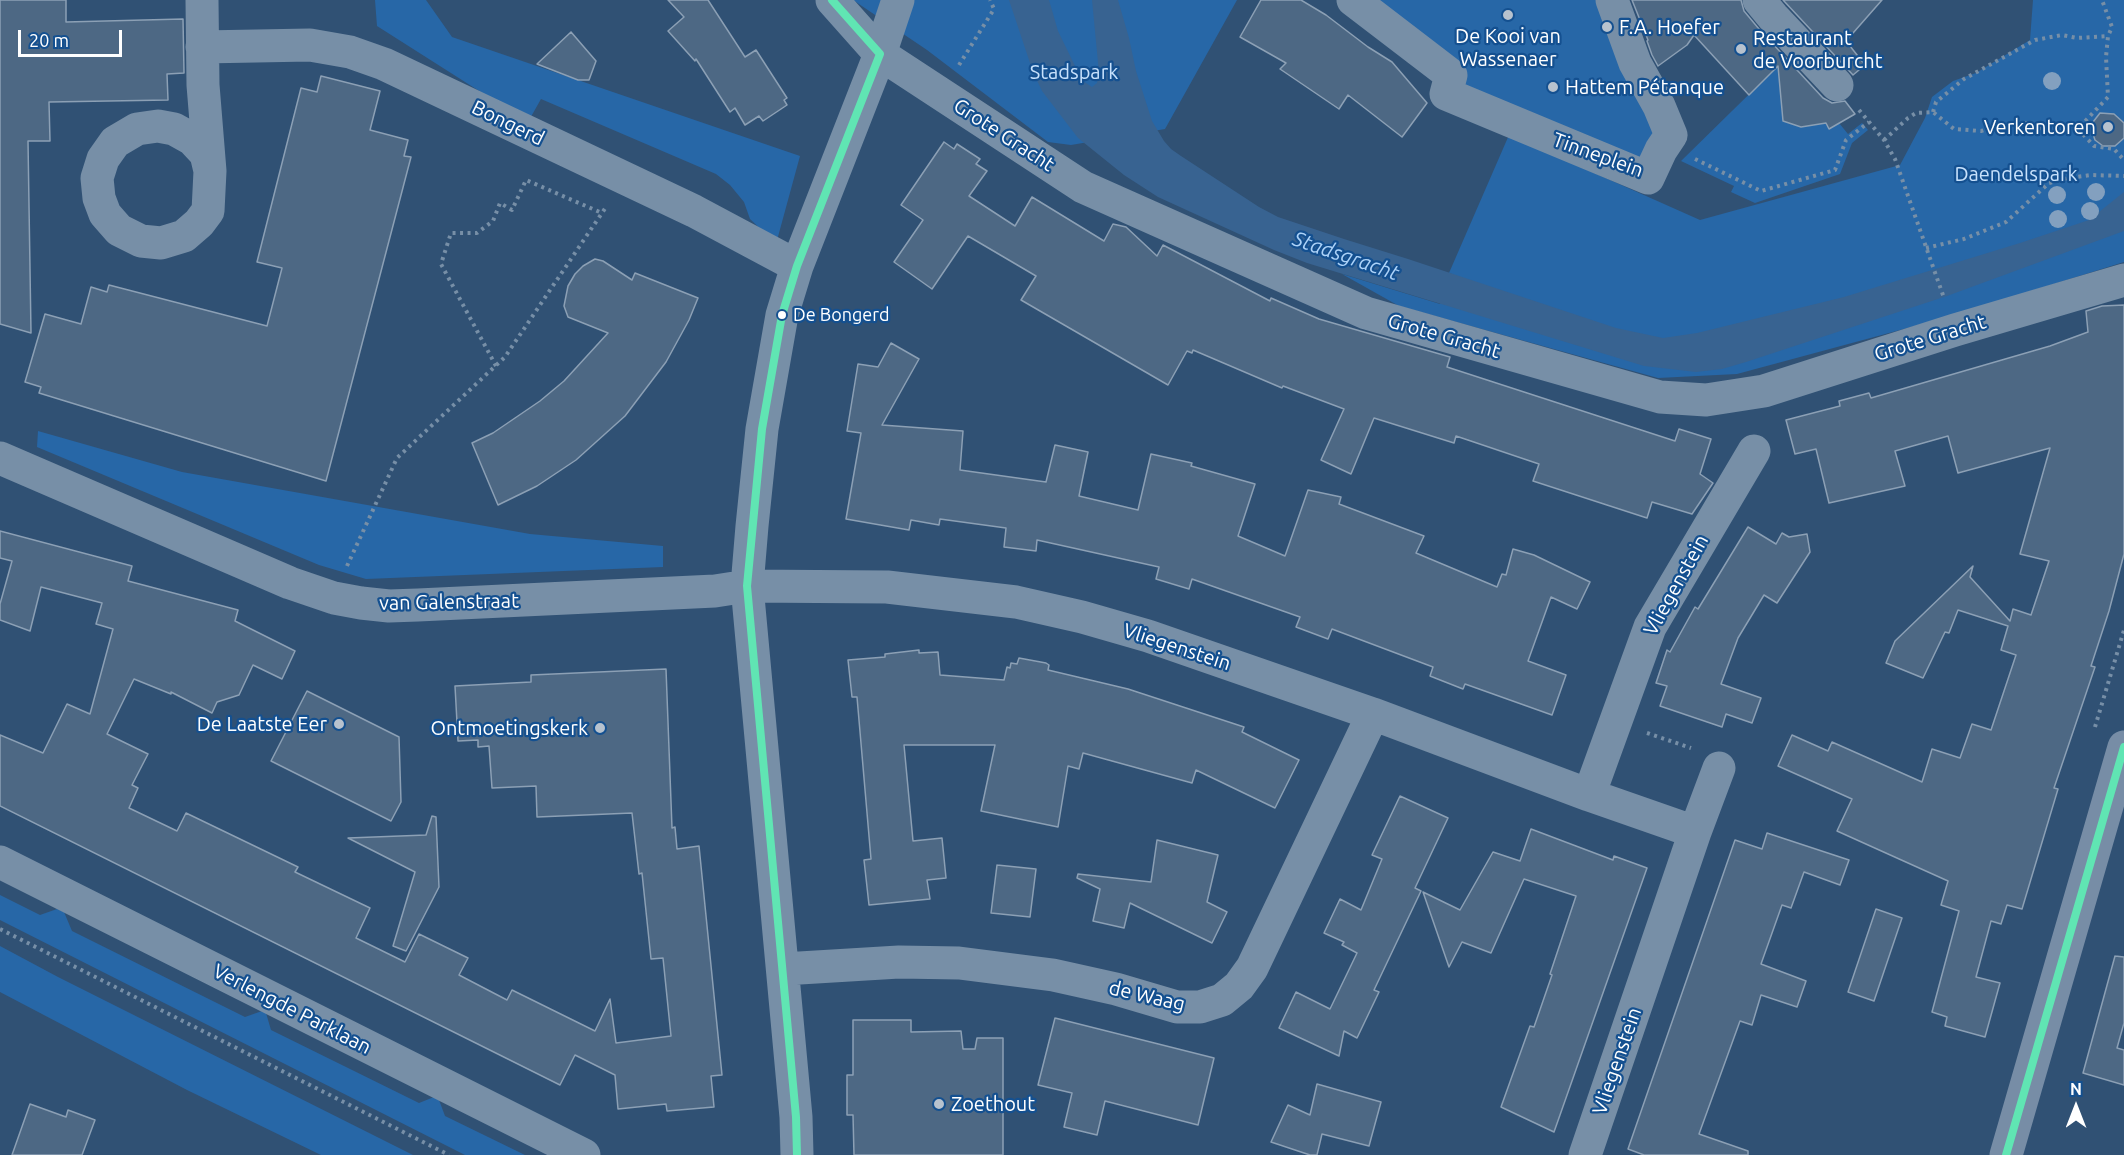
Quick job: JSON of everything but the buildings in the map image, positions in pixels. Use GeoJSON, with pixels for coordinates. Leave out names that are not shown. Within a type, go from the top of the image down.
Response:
{"type":"FeatureCollection","features":[{"type":"Feature","properties":{"kind":"main road"},"geometry":{"type":"LineString","coordinates":[[2006,1155],[2124,747]]}},
{"type":"Feature","properties":{"kind":"street"},"geometry":{"type":"LineString","coordinates":[[202,0],[203,85],[210,171]]}},
{"type":"Feature","properties":{"kind":"street","name":"Grote Gracht"},"geometry":{"type":"LineString","coordinates":[[832,0],[880,54],[1083,187],[1366,313],[1660,398],[1706,400],[1764,390],[2124,280]]}},
{"type":"Feature","properties":{"kind":"street"},"geometry":{"type":"LineString","coordinates":[[797,1155],[796,1117],[783,969],[747,586],[762,429],[782,315],[797,266],[880,54],[898,0]]}},
{"type":"Feature","properties":{"kind":"street","name":"Tinneplein"},"geometry":{"type":"LineString","coordinates":[[1339,0],[1344,7],[1448,82]]}},
{"type":"Feature","properties":{"kind":"street","name":"Tinneplein"},"geometry":{"type":"LineString","coordinates":[[1353,0],[1451,75],[1446,94],[1648,177],[1671,135],[1659,106],[1635,63],[1612,0]]}},
{"type":"Feature","properties":{"kind":"street"},"geometry":{"type":"LineString","coordinates":[[1760,0],[1837,85]]}},
{"type":"Feature","properties":{"kind":"street","name":"Bongerd"},"geometry":{"type":"LineString","coordinates":[[202,47],[310,45],[350,52],[384,64],[694,212],[797,266]]}},
{"type":"Feature","properties":{"kind":"street","name":"Vliegenstein"},"geometry":{"type":"LineString","coordinates":[[1589,795],[1650,627],[1754,451]]}},
{"type":"Feature","properties":{"kind":"street","name":"van Galenstraat"},"geometry":{"type":"LineString","coordinates":[[0,458],[290,583],[334,598],[388,606],[715,591],[747,586]]}},
{"type":"Feature","properties":{"kind":"street","name":"Vliegenstein"},"geometry":{"type":"LineString","coordinates":[[747,586],[887,587],[1016,602],[1082,617],[1148,636],[1373,714],[1589,795],[1695,831]]}},
{"type":"Feature","properties":{"kind":"street","name":"de Waag"},"geometry":{"type":"LineString","coordinates":[[783,969],[899,962],[959,963],[1053,975],[1177,1006],[1200,1006],[1222,1000],[1239,986],[1252,968],[1373,714]]}},
{"type":"Feature","properties":{"kind":"street","name":"Vliegenstein"},"geometry":{"type":"LineString","coordinates":[[1585,1155],[1695,831],[1719,768]]}},
{"type":"Feature","properties":{"kind":"street","name":"Verlengde Parklaan"},"geometry":{"type":"LineString","coordinates":[[0,862],[584,1155]]}},
{"type":"Feature","properties":{"kind":"path"},"geometry":{"type":"LineString","coordinates":[[940,93],[994,9],[990,0]]}},
{"type":"Feature","properties":{"kind":"path"},"geometry":{"type":"LineString","coordinates":[[1884,140],[1916,113],[1933,112],[1954,129],[1967,131],[1981,131],[2004,124],[2022,122],[2039,128],[2074,133],[2108,97],[2106,57],[2108,36],[2112,27],[2102,0]]}},
{"type":"Feature","properties":{"kind":"path"},"geometry":{"type":"LineString","coordinates":[[1933,112],[1936,102],[1964,79],[2035,40],[2062,35],[2077,38],[2108,36]]}},
{"type":"Feature","properties":{"kind":"path"},"geometry":{"type":"LineString","coordinates":[[1689,154],[1761,191],[1835,170],[1846,140],[1869,122],[1884,140],[1895,159],[1945,302]]}},
{"type":"Feature","properties":{"kind":"path"},"geometry":{"type":"LineString","coordinates":[[2078,129],[2094,146],[2114,149],[2124,160]]}},
{"type":"Feature","properties":{"kind":"path"},"geometry":{"type":"LineString","coordinates":[[1926,248],[1964,238],[2006,222],[2049,183],[2068,177],[2124,176]]}},
{"type":"Feature","properties":{"kind":"path"},"geometry":{"type":"LineString","coordinates":[[334,598],[354,548],[397,458],[505,357],[625,179]]}},
{"type":"Feature","properties":{"kind":"path"},"geometry":{"type":"LineString","coordinates":[[496,366],[441,264],[452,233],[477,233],[493,221],[500,203],[512,210],[526,180],[602,213]]}},
{"type":"Feature","properties":{"kind":"path"},"geometry":{"type":"LineString","coordinates":[[1615,722],[1722,759],[1719,768]]}},
{"type":"Feature","properties":{"kind":"path"},"geometry":{"type":"LineString","coordinates":[[0,928],[448,1155]]}},
{"type":"Feature","properties":{"kind":"green space"},"geometry":{"type":"Polygon","coordinates":[[[375,0],[426,0],[452,37],[800,156],[776,244],[750,219],[744,202],[730,185],[716,174],[541,99],[528,122],[377,26],[375,0]]]}},
{"type":"Feature","properties":{"kind":"green space","name":"Stadspark"},"geometry":{"type":"Polygon","coordinates":[[[853,0],[1237,0],[1165,129],[1071,145],[1048,142],[927,50],[853,0]]]}},
{"type":"Feature","properties":{"kind":"green space","name":"Hattem Pétanque"},"geometry":{"type":"Polygon","coordinates":[[[1363,0],[1603,0],[1668,138],[1632,166],[1469,101],[1363,0]]]}},
{"type":"Feature","properties":{"kind":"green space","name":"Daendelspark"},"geometry":{"type":"Polygon","coordinates":[[[2033,0],[2124,0],[2124,262],[1952,316],[1737,374],[1658,378],[1399,306],[1342,274],[1440,304],[1452,274],[1449,273],[1509,135],[1700,220],[1900,165],[1925,118],[1932,97],[1953,81],[1976,73],[2030,40],[2033,0]]]}},
{"type":"Feature","properties":{"kind":"green space","name":"Hattem Pétanque"},"geometry":{"type":"Polygon","coordinates":[[[1784,60],[1801,127],[1814,125],[1823,118],[1829,128],[1839,123],[1848,134],[1862,123],[1868,130],[1852,143],[1840,174],[1755,203],[1731,192],[1734,186],[1681,161],[1784,60]]]}},
{"type":"Feature","properties":{"kind":"green space"},"geometry":{"type":"Polygon","coordinates":[[[38,431],[182,472],[530,534],[663,546],[663,567],[366,579],[319,565],[37,447],[38,431]]]}},
{"type":"Feature","properties":{"kind":"green space"},"geometry":{"type":"Polygon","coordinates":[[[0,895],[40,915],[57,909],[64,912],[72,931],[245,1017],[262,1011],[266,1013],[271,1030],[419,1103],[434,1097],[439,1100],[445,1116],[525,1155],[465,1155],[0,920],[0,895]]]}},
{"type":"Feature","properties":{"kind":"green space"},"geometry":{"type":"Polygon","coordinates":[[[0,946],[413,1155],[321,1155],[187,1090],[0,992],[0,946]]]}},
{"type":"Feature","properties":{"kind":"water","name":"Stadsgracht"},"geometry":{"type":"Polygon","coordinates":[[[1009,0],[1049,0],[1058,31],[1077,70],[1083,81],[1092,87],[1097,83],[1099,73],[1092,0],[1118,0],[1136,71],[1152,121],[1164,141],[1181,156],[1278,217],[1616,328],[1663,338],[1697,333],[1844,297],[2020,243],[2089,220],[2124,192],[2124,231],[1947,296],[1722,369],[1696,372],[1644,366],[1307,263],[1158,197],[1124,175],[1078,138],[1042,91],[1033,72],[1009,0]]]}},
{"type":"Feature","properties":{"kind":"transit line"},"geometry":{"type":"LineString","coordinates":[[797,1155],[796,1117],[747,586],[762,429],[782,315],[797,266],[880,54],[832,0]]}},
{"type":"Feature","properties":{"kind":"transit line"},"geometry":{"type":"LineString","coordinates":[[2006,1155],[2124,747]]}},
{"type":"Feature","properties":{"kind":"place","name":"De Kooi van Wassenaer"},"geometry":{"type":"Point","coordinates":[1508,15]}},
{"type":"Feature","properties":{"kind":"place","name":"F.A. Hoefer"},"geometry":{"type":"Point","coordinates":[1607,27]}},
{"type":"Feature","properties":{"kind":"place","name":"Restaurant de Voorburcht"},"geometry":{"type":"Point","coordinates":[1741,49]}},
{"type":"Feature","properties":{"kind":"place","name":"Hattem Pétanque"},"geometry":{"type":"Point","coordinates":[1553,87]}},
{"type":"Feature","properties":{"kind":"place","name":"Verkentoren"},"geometry":{"type":"Point","coordinates":[2108,127]}},
{"type":"Feature","properties":{"kind":"place","name":"De Bongerd"},"geometry":{"type":"Point","coordinates":[782,315]}},
{"type":"Feature","properties":{"kind":"place","name":"De Laatste Eer"},"geometry":{"type":"Point","coordinates":[339,724]}},
{"type":"Feature","properties":{"kind":"place","name":"Ontmoetingskerk"},"geometry":{"type":"Point","coordinates":[600,728]}},
{"type":"Feature","properties":{"kind":"place","name":"Zoethout"},"geometry":{"type":"Point","coordinates":[939,1104]}}]}
